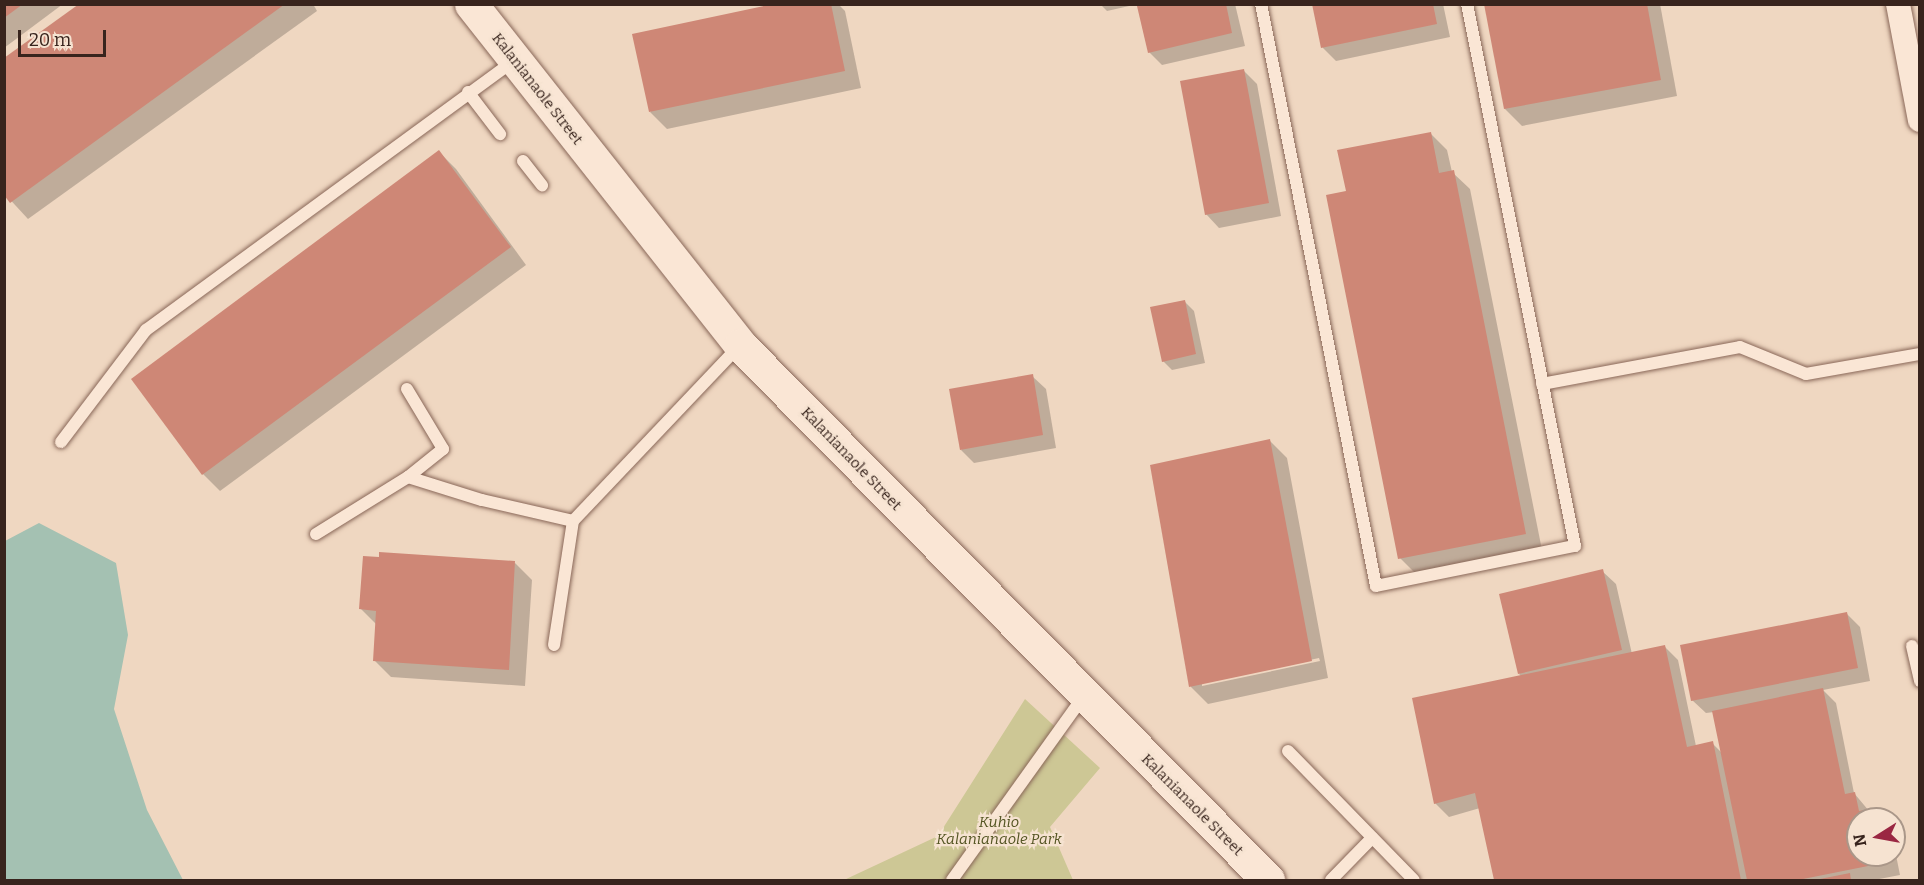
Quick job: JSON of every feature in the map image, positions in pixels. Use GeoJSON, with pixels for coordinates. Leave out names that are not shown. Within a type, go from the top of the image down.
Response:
{"type":"FeatureCollection","features":[{"type":"Feature","properties":{"kind":"main road","name":"Kalanianaole Street"},"geometry":{"type":"LineString","coordinates":[[471,4],[740,345],[1083,697],[1268,880]]}},
{"type":"Feature","properties":{"kind":"street"},"geometry":{"type":"LineString","coordinates":[[1898,4],[1920,120]]}},
{"type":"Feature","properties":{"kind":"lane"},"geometry":{"type":"LineString","coordinates":[[1261,4],[1376,586],[1575,546],[1467,4]]}},
{"type":"Feature","properties":{"kind":"lane"},"geometry":{"type":"LineString","coordinates":[[61,442],[146,330],[514,59]]}},
{"type":"Feature","properties":{"kind":"lane"},"geometry":{"type":"LineString","coordinates":[[468,92],[500,134]]}},
{"type":"Feature","properties":{"kind":"lane"},"geometry":{"type":"LineString","coordinates":[[523,161],[542,185]]}},
{"type":"Feature","properties":{"kind":"lane"},"geometry":{"type":"LineString","coordinates":[[555,645],[573,521],[740,345]]}},
{"type":"Feature","properties":{"kind":"lane"},"geometry":{"type":"LineString","coordinates":[[1542,384],[1740,346],[1806,374],[1920,354]]}},
{"type":"Feature","properties":{"kind":"lane"},"geometry":{"type":"LineString","coordinates":[[316,534],[408,477],[443,449],[406,389]]}},
{"type":"Feature","properties":{"kind":"lane"},"geometry":{"type":"LineString","coordinates":[[408,477],[482,500],[573,521]]}},
{"type":"Feature","properties":{"kind":"lane"},"geometry":{"type":"LineString","coordinates":[[1912,646],[1920,681]]}},
{"type":"Feature","properties":{"kind":"lane"},"geometry":{"type":"LineString","coordinates":[[952,880],[1083,697]]}},
{"type":"Feature","properties":{"kind":"lane"},"geometry":{"type":"LineString","coordinates":[[1288,751],[1414,880]]}},
{"type":"Feature","properties":{"kind":"lane"},"geometry":{"type":"LineString","coordinates":[[1331,880],[1372,838]]}},
{"type":"Feature","properties":{"kind":"green space","name":"Kuhio Kalanianaole Park"},"geometry":{"type":"Polygon","coordinates":[[[1025,699],[1100,768],[1050,827],[1073,880],[844,880],[938,836],[1025,699]]]}},
{"type":"Feature","properties":{"kind":"shaded area"},"geometry":{"type":"Polygon","coordinates":[[[39,523],[116,563],[128,635],[114,709],[147,810],[183,880],[5,880],[5,541],[39,523]]]}},
{"type":"Feature","properties":{"kind":"building"},"geometry":{"type":"Polygon","coordinates":[[[4,4],[23,4],[4,18],[4,4]]]}},
{"type":"Feature","properties":{"kind":"building"},"geometry":{"type":"Polygon","coordinates":[[[79,4],[285,4],[10,203],[4,195],[4,58],[79,4]]]}},
{"type":"Feature","properties":{"kind":"building"},"geometry":{"type":"Polygon","coordinates":[[[773,4],[831,4],[845,71],[649,112],[632,34],[773,4]]]}},
{"type":"Feature","properties":{"kind":"building"},"geometry":{"type":"Polygon","coordinates":[[[1142,4],[1226,4],[1232,33],[1148,53],[1137,6],[1142,4]]]}},
{"type":"Feature","properties":{"kind":"building"},"geometry":{"type":"Polygon","coordinates":[[[1312,4],[1433,4],[1437,24],[1321,48],[1312,4]]]}},
{"type":"Feature","properties":{"kind":"building"},"geometry":{"type":"Polygon","coordinates":[[[1484,4],[1647,4],[1661,80],[1504,109],[1484,4]]]}},
{"type":"Feature","properties":{"kind":"building"},"geometry":{"type":"Polygon","coordinates":[[[1244,69],[1269,203],[1205,215],[1180,81],[1244,69]]]}},
{"type":"Feature","properties":{"kind":"building"},"geometry":{"type":"Polygon","coordinates":[[[1431,132],[1439,173],[1454,170],[1526,534],[1398,559],[1326,195],[1346,191],[1337,150],[1431,132]]]}},
{"type":"Feature","properties":{"kind":"building"},"geometry":{"type":"Polygon","coordinates":[[[439,150],[511,247],[202,475],[131,379],[439,150]]]}},
{"type":"Feature","properties":{"kind":"building"},"geometry":{"type":"Polygon","coordinates":[[[1185,300],[1196,354],[1162,362],[1150,307],[1185,300]]]}},
{"type":"Feature","properties":{"kind":"building"},"geometry":{"type":"Polygon","coordinates":[[[1033,374],[1043,435],[960,450],[949,389],[1033,374]]]}},
{"type":"Feature","properties":{"kind":"building"},"geometry":{"type":"Polygon","coordinates":[[[1270,439],[1312,661],[1189,687],[1150,465],[1270,439]]]}},
{"type":"Feature","properties":{"kind":"building"},"geometry":{"type":"Polygon","coordinates":[[[379,552],[515,561],[509,670],[373,661],[376,611],[359,609],[363,556],[379,557],[379,552]]]}},
{"type":"Feature","properties":{"kind":"building"},"geometry":{"type":"Polygon","coordinates":[[[1603,569],[1622,650],[1518,674],[1499,594],[1603,569]]]}},
{"type":"Feature","properties":{"kind":"building"},"geometry":{"type":"Polygon","coordinates":[[[1847,612],[1858,668],[1691,701],[1680,645],[1847,612]]]}},
{"type":"Feature","properties":{"kind":"building"},"geometry":{"type":"Polygon","coordinates":[[[1665,645],[1687,747],[1713,741],[1741,880],[1494,880],[1475,793],[1434,804],[1412,698],[1665,645]]]}},
{"type":"Feature","properties":{"kind":"building"},"geometry":{"type":"Polygon","coordinates":[[[1823,688],[1845,794],[1855,792],[1858,807],[1846,807],[1846,867],[1863,867],[1798,880],[1747,880],[1712,711],[1823,688]]]}},
{"type":"Feature","properties":{"kind":"building"},"geometry":{"type":"Polygon","coordinates":[[[1850,873],[1851,880],[1820,880],[1820,879],[1850,873]]]}}]}
